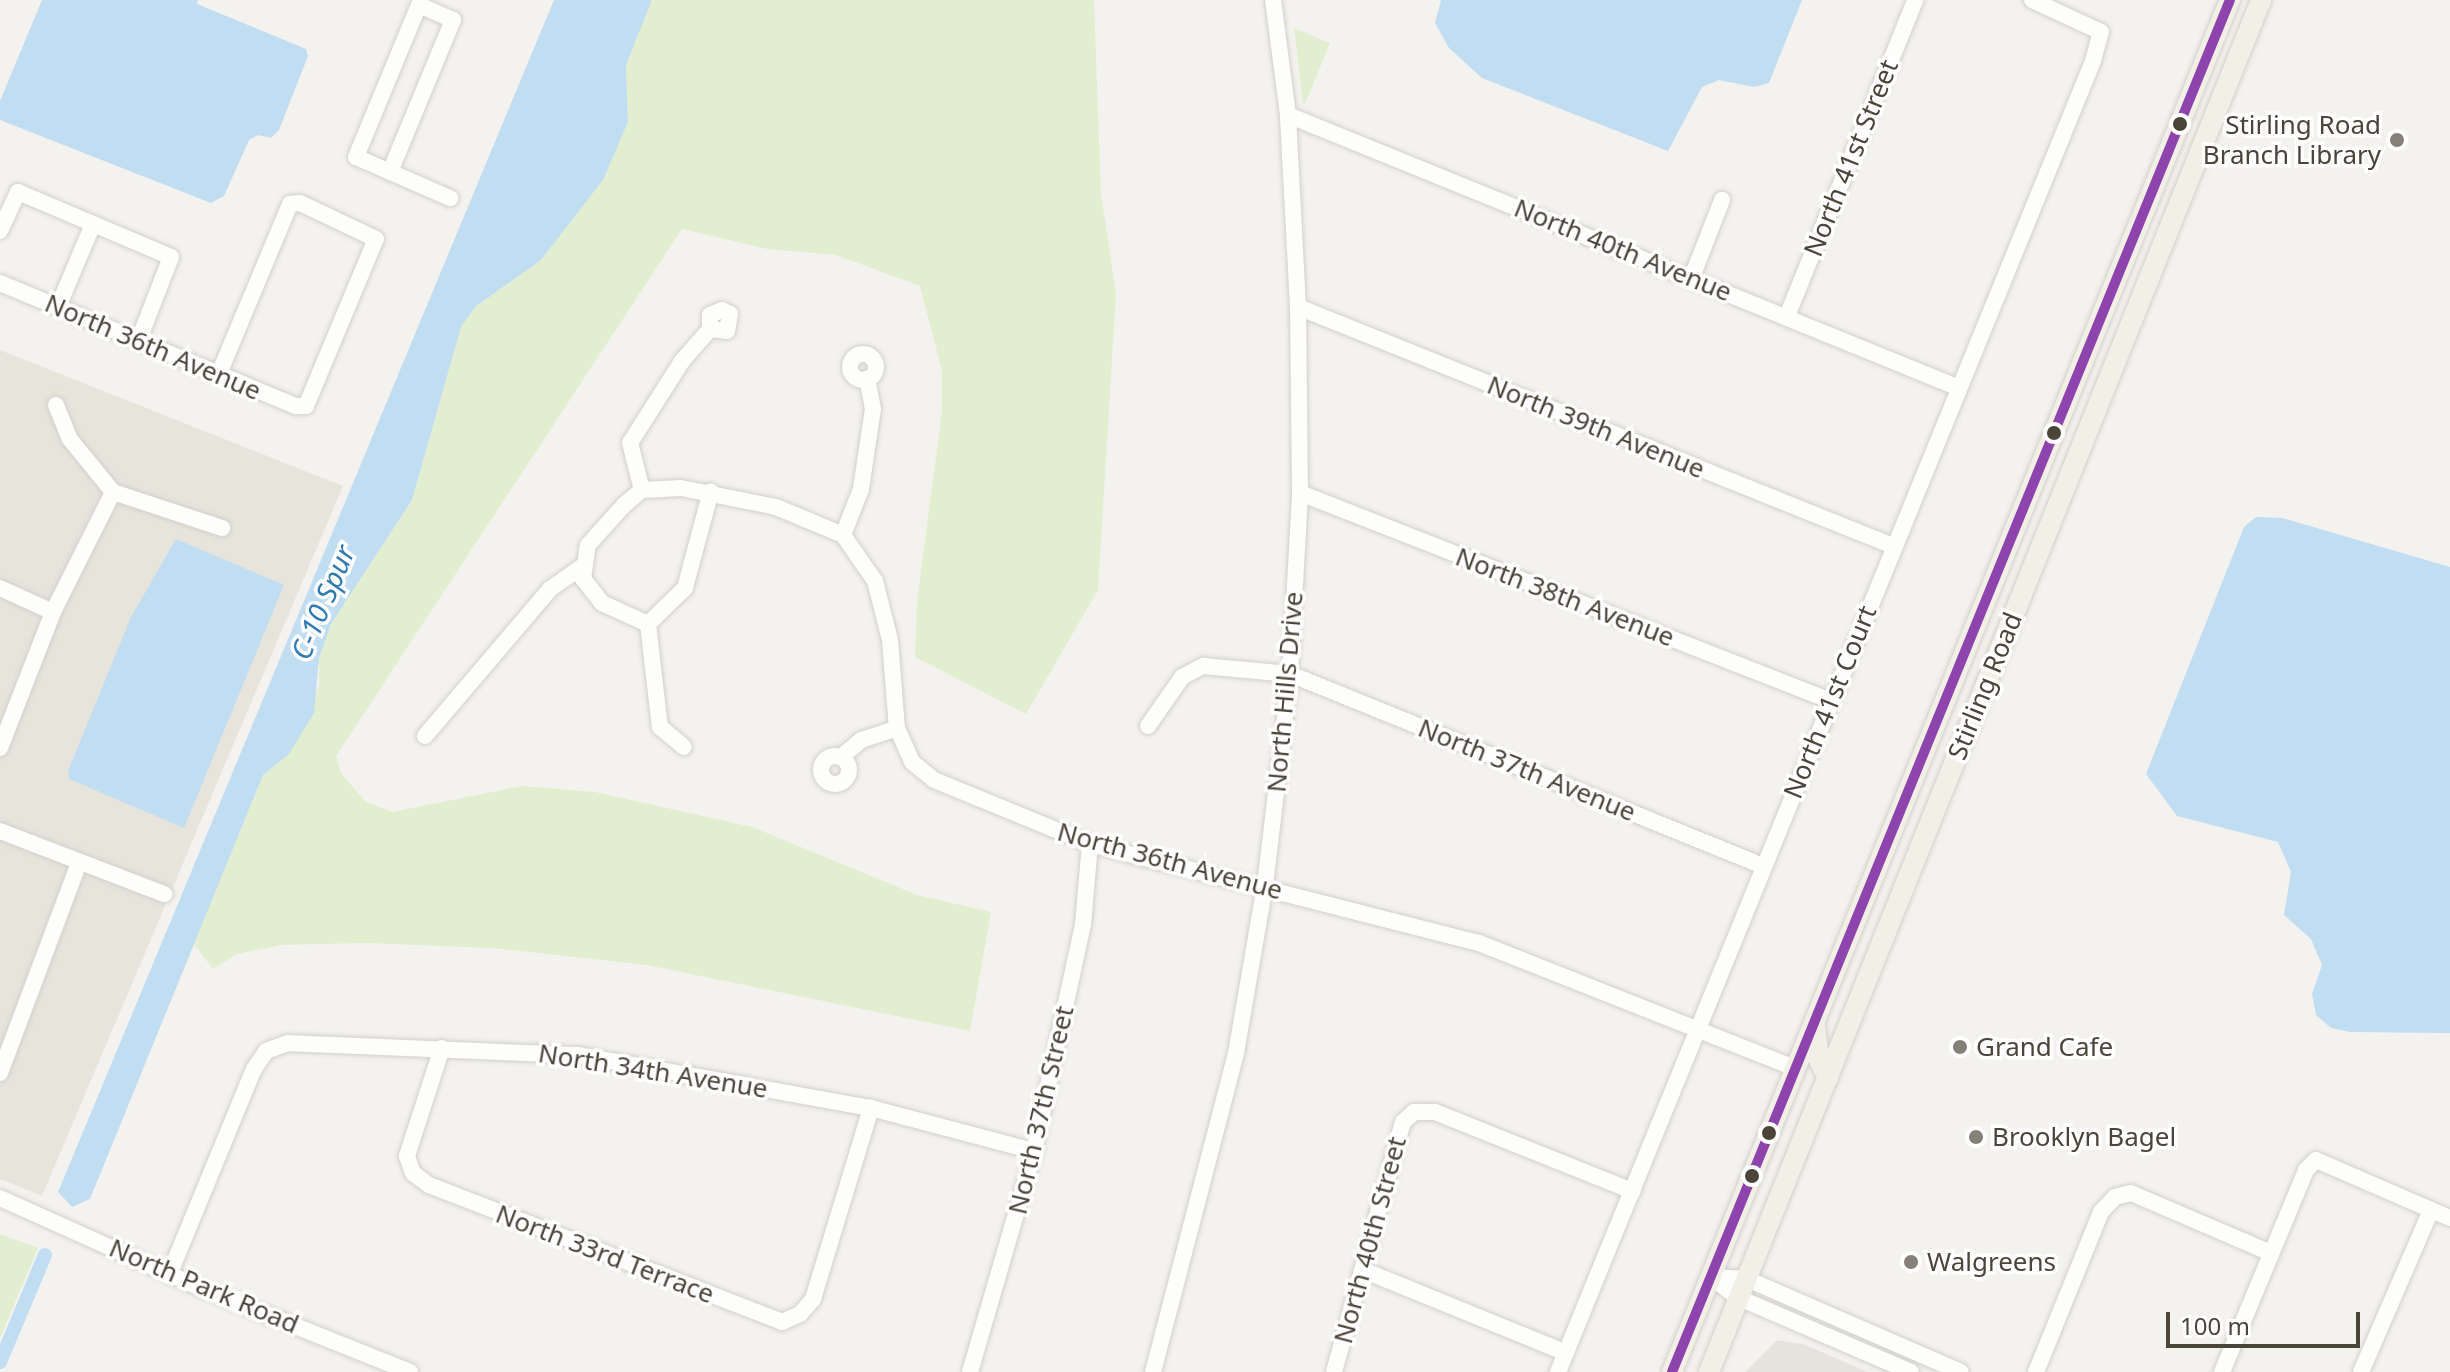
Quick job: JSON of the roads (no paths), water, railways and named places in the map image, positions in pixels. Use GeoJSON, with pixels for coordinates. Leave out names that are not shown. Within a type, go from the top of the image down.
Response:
{"type":"FeatureCollection","features":[{"type":"Feature","properties":{"kind":"main road","name":"Stirling Road"},"geometry":{"type":"LineString","coordinates":[[1672,1372],[2230,0]]}},
{"type":"Feature","properties":{"kind":"main road","name":"Stirling Road"},"geometry":{"type":"LineString","coordinates":[[1709,1372],[2261,0]]}},
{"type":"Feature","properties":{"kind":"main road"},"geometry":{"type":"LineString","coordinates":[[2090,344],[2117,356]]}},
{"type":"Feature","properties":{"kind":"main road"},"geometry":{"type":"LineString","coordinates":[[2021,514],[2033,524],[2035,560]]}},
{"type":"Feature","properties":{"kind":"main road"},"geometry":{"type":"LineString","coordinates":[[1814,1022],[1819,1060],[1828,1078]]}},
{"type":"Feature","properties":{"kind":"street","name":"North Hills Drive"},"geometry":{"type":"LineString","coordinates":[[1153,1372],[1218,1131],[1265,885],[1290,674],[1300,493],[1298,307],[1288,115],[1273,0]]}},
{"type":"Feature","properties":{"kind":"street","name":"North 41st Street"},"geometry":{"type":"LineString","coordinates":[[1787,316],[1915,0]]}},
{"type":"Feature","properties":{"kind":"street","name":"North 41st Court"},"geometry":{"type":"LineString","coordinates":[[1558,1372],[2101,32],[2032,0]]}},
{"type":"Feature","properties":{"kind":"street"},"geometry":{"type":"LineString","coordinates":[[390,172],[453,20],[420,3],[356,157],[390,172],[450,198]]}},
{"type":"Feature","properties":{"kind":"street","name":"North 40th Avenue"},"geometry":{"type":"LineString","coordinates":[[1288,115],[1957,387]]}},
{"type":"Feature","properties":{"kind":"street"},"geometry":{"type":"LineString","coordinates":[[0,231],[18,192],[171,257],[138,342]]}},
{"type":"Feature","properties":{"kind":"street"},"geometry":{"type":"LineString","coordinates":[[1692,277],[1722,200]]}},
{"type":"Feature","properties":{"kind":"street","name":"North 36th Avenue"},"geometry":{"type":"LineString","coordinates":[[0,283],[138,342],[219,374],[306,406],[376,239],[300,203],[290,204],[219,374]]}},
{"type":"Feature","properties":{"kind":"street"},"geometry":{"type":"LineString","coordinates":[[58,307],[93,224]]}},
{"type":"Feature","properties":{"kind":"street","name":"North 39th Avenue"},"geometry":{"type":"LineString","coordinates":[[1298,307],[1893,546]]}},
{"type":"Feature","properties":{"kind":"street"},"geometry":{"type":"LineString","coordinates":[[642,490],[630,443],[682,361],[710,329]]}},
{"type":"Feature","properties":{"kind":"street"},"geometry":{"type":"LineString","coordinates":[[648,624],[602,603],[583,579],[588,545],[607,520],[642,490],[711,491],[776,507],[843,535],[861,489],[873,409],[867,379]]}},
{"type":"Feature","properties":{"kind":"street"},"geometry":{"type":"LineString","coordinates":[[56,405],[69,438],[113,492],[222,528]]}},
{"type":"Feature","properties":{"kind":"street"},"geometry":{"type":"LineString","coordinates":[[648,624],[685,588],[711,491]]}},
{"type":"Feature","properties":{"kind":"street"},"geometry":{"type":"LineString","coordinates":[[0,748],[53,612],[113,492]]}},
{"type":"Feature","properties":{"kind":"street","name":"North 38th Avenue"},"geometry":{"type":"LineString","coordinates":[[1300,493],[1831,701]]}},
{"type":"Feature","properties":{"kind":"street","name":"North 36th Avenue"},"geometry":{"type":"LineString","coordinates":[[843,535],[875,581],[890,640],[897,728],[912,762],[934,780],[1090,844],[1265,885],[1479,943],[1698,1027],[1795,1068]]}},
{"type":"Feature","properties":{"kind":"street"},"geometry":{"type":"LineString","coordinates":[[425,736],[550,589],[583,566]]}},
{"type":"Feature","properties":{"kind":"street"},"geometry":{"type":"LineString","coordinates":[[0,588],[53,612]]}},
{"type":"Feature","properties":{"kind":"street"},"geometry":{"type":"LineString","coordinates":[[648,624],[660,727],[684,747]]}},
{"type":"Feature","properties":{"kind":"street","name":"North 37th Avenue"},"geometry":{"type":"LineString","coordinates":[[1148,726],[1182,677],[1203,666],[1290,674],[1763,866]]}},
{"type":"Feature","properties":{"kind":"street"},"geometry":{"type":"LineString","coordinates":[[841,757],[861,740],[897,728]]}},
{"type":"Feature","properties":{"kind":"street"},"geometry":{"type":"LineString","coordinates":[[0,831],[78,865],[164,894]]}},
{"type":"Feature","properties":{"kind":"street","name":"North 37th Street"},"geometry":{"type":"LineString","coordinates":[[970,1372],[1034,1151],[1083,925],[1090,844]]}},
{"type":"Feature","properties":{"kind":"street"},"geometry":{"type":"LineString","coordinates":[[0,1073],[78,865]]}},
{"type":"Feature","properties":{"kind":"street","name":"North 34th Avenue"},"geometry":{"type":"LineString","coordinates":[[169,1275],[266,1051],[288,1043],[578,1055],[871,1108],[1034,1151]]}},
{"type":"Feature","properties":{"kind":"street","name":"North 33rd Terrace"},"geometry":{"type":"LineString","coordinates":[[442,1048],[407,1156],[413,1173],[429,1185],[782,1322],[800,1314],[813,1299],[871,1108]]}},
{"type":"Feature","properties":{"kind":"street","name":"North 40th Street"},"geometry":{"type":"LineString","coordinates":[[1334,1372],[1403,1122],[1414,1112],[1435,1112],[1633,1191]]}},
{"type":"Feature","properties":{"kind":"street"},"geometry":{"type":"LineString","coordinates":[[2222,1372],[2306,1170],[2316,1160],[2450,1218]]}},
{"type":"Feature","properties":{"kind":"street"},"geometry":{"type":"LineString","coordinates":[[2036,1372],[2101,1212],[2115,1197],[2131,1193],[2271,1253]]}},
{"type":"Feature","properties":{"kind":"street","name":"North Park Road"},"geometry":{"type":"LineString","coordinates":[[0,1198],[169,1275],[410,1372]]}},
{"type":"Feature","properties":{"kind":"street"},"geometry":{"type":"LineString","coordinates":[[2361,1372],[2431,1210]]}},
{"type":"Feature","properties":{"kind":"street"},"geometry":{"type":"LineString","coordinates":[[1363,1270],[1566,1353]]}},
{"type":"Feature","properties":{"kind":"street"},"geometry":{"type":"LineString","coordinates":[[1711,1277],[1955,1371]]}},
{"type":"Feature","properties":{"kind":"street"},"geometry":{"type":"LineString","coordinates":[[1743,1289],[1911,1372]]}},
{"type":"Feature","properties":{"kind":"water"},"geometry":{"type":"Polygon","coordinates":[[[42,0],[198,0],[197,4],[306,49],[308,56],[279,130],[271,138],[258,135],[249,140],[224,196],[211,203],[0,120],[0,101],[42,0]]]}},
{"type":"Feature","properties":{"kind":"water"},"geometry":{"type":"Polygon","coordinates":[[[554,0],[652,0],[626,65],[628,122],[603,180],[541,260],[475,307],[461,327],[412,500],[331,624],[319,658],[314,713],[289,754],[263,775],[90,1199],[72,1207],[58,1192],[554,0]]]}},
{"type":"Feature","properties":{"kind":"water"},"geometry":{"type":"Polygon","coordinates":[[[1441,0],[1802,0],[1769,83],[1754,87],[1719,80],[1702,87],[1668,151],[1482,78],[1449,48],[1435,23],[1441,0]]]}},
{"type":"Feature","properties":{"kind":"water"},"geometry":{"type":"Polygon","coordinates":[[[2256,517],[2283,518],[2450,567],[2450,1033],[2350,1032],[2331,1028],[2316,1015],[2312,994],[2322,965],[2311,939],[2284,915],[2291,872],[2278,842],[2177,816],[2146,774],[2244,527],[2256,517]]]}},
{"type":"Feature","properties":{"kind":"water"},"geometry":{"type":"Polygon","coordinates":[[[176,539],[284,585],[184,828],[69,779],[68,771],[131,617],[176,539]]]}},
{"type":"Feature","properties":{"kind":"waterway","name":"C-10 Spur"},"geometry":{"type":"LineString","coordinates":[[0,1362],[45,1255]]}},
{"type":"Feature","properties":{"kind":"place","name":"Stirling Road Branch Library"},"geometry":{"type":"Point","coordinates":[2397,140]}},
{"type":"Feature","properties":{"kind":"place","name":"Grand Cafe"},"geometry":{"type":"Point","coordinates":[1960,1047]}},
{"type":"Feature","properties":{"kind":"place","name":"Brooklyn Bagel"},"geometry":{"type":"Point","coordinates":[1976,1137]}},
{"type":"Feature","properties":{"kind":"place","name":"Walgreens"},"geometry":{"type":"Point","coordinates":[1911,1262]}}]}
